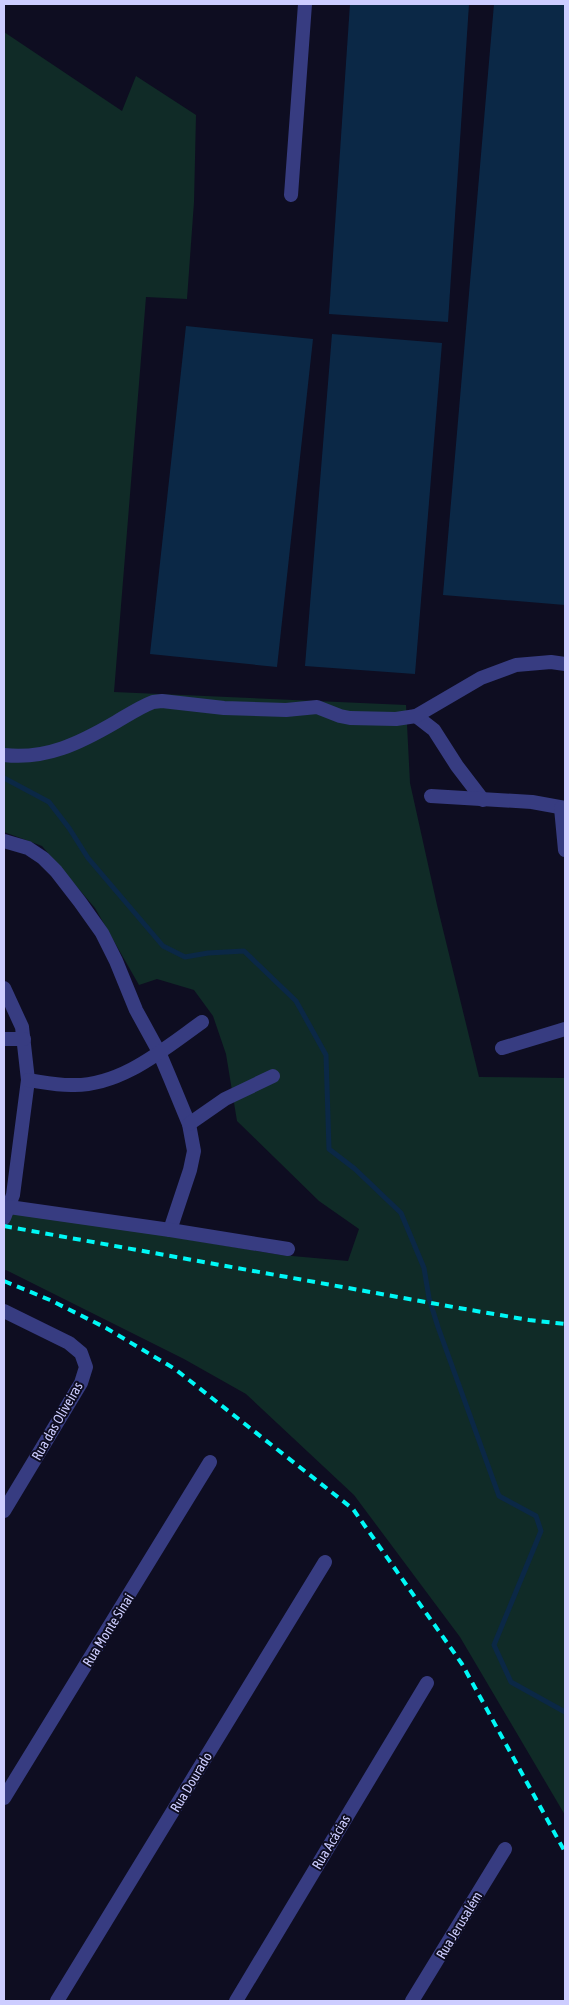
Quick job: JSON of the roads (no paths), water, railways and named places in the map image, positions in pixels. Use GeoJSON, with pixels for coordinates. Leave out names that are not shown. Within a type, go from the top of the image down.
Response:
{"type":"FeatureCollection","features":[{"type":"Feature","properties":{"kind":"street"},"geometry":{"type":"LineString","coordinates":[[292,195],[305,4]]}},
{"type":"Feature","properties":{"kind":"street"},"geometry":{"type":"LineString","coordinates":[[4,755],[41,755],[63,749],[86,740],[144,706],[162,701],[224,708],[286,710],[317,708],[350,718],[396,720],[416,716],[481,678],[516,665],[552,662],[565,664]]}},
{"type":"Feature","properties":{"kind":"street"},"geometry":{"type":"LineString","coordinates":[[416,716],[434,730],[457,766],[483,800]]}},
{"type":"Feature","properties":{"kind":"street"},"geometry":{"type":"LineString","coordinates":[[430,796],[532,802],[563,808],[565,850]]}},
{"type":"Feature","properties":{"kind":"street"},"geometry":{"type":"LineString","coordinates":[[4,842],[28,848],[43,858],[56,871],[102,933],[136,1010],[159,1052],[190,1124],[194,1151],[190,1170],[170,1230]]}},
{"type":"Feature","properties":{"kind":"street"},"geometry":{"type":"LineString","coordinates":[[4,988],[22,1026],[28,1080],[7,1204],[288,1249]]}},
{"type":"Feature","properties":{"kind":"street"},"geometry":{"type":"LineString","coordinates":[[28,1080],[72,1086],[99,1082],[127,1072],[202,1022]]}},
{"type":"Feature","properties":{"kind":"street"},"geometry":{"type":"LineString","coordinates":[[502,1048],[565,1029]]}},
{"type":"Feature","properties":{"kind":"street"},"geometry":{"type":"LineString","coordinates":[[4,1039],[24,1040]]}},
{"type":"Feature","properties":{"kind":"street"},"geometry":{"type":"LineString","coordinates":[[190,1124],[225,1099],[273,1076]]}},
{"type":"Feature","properties":{"kind":"street","name":"Rua das Oliveiras"},"geometry":{"type":"LineString","coordinates":[[4,1311],[69,1342],[81,1353],[86,1367],[81,1383],[4,1511]]}},
{"type":"Feature","properties":{"kind":"street","name":"Rua Monte Sinai"},"geometry":{"type":"LineString","coordinates":[[4,1798],[210,1462]]}},
{"type":"Feature","properties":{"kind":"street","name":"Rua Dourado"},"geometry":{"type":"LineString","coordinates":[[57,2001],[325,1562]]}},
{"type":"Feature","properties":{"kind":"street","name":"Rua Acácias"},"geometry":{"type":"LineString","coordinates":[[236,2001],[427,1683]]}},
{"type":"Feature","properties":{"kind":"street","name":"Rua Jerusalém"},"geometry":{"type":"LineString","coordinates":[[412,2001],[505,1849]]}},
{"type":"Feature","properties":{"kind":"water"},"geometry":{"type":"Polygon","coordinates":[[[350,4],[469,4],[448,322],[329,314],[350,4]]]}},
{"type":"Feature","properties":{"kind":"water"},"geometry":{"type":"Polygon","coordinates":[[[494,4],[565,4],[565,605],[443,595],[494,4]]]}},
{"type":"Feature","properties":{"kind":"water"},"geometry":{"type":"Polygon","coordinates":[[[186,326],[313,339],[277,667],[150,654],[186,326]]]}},
{"type":"Feature","properties":{"kind":"water"},"geometry":{"type":"Polygon","coordinates":[[[332,334],[442,343],[415,674],[305,666],[332,334]]]}},
{"type":"Feature","properties":{"kind":"waterway"},"geometry":{"type":"LineString","coordinates":[[4,778],[49,802],[69,828],[88,858],[163,946],[185,957],[208,953],[244,951],[296,1001],[326,1055],[329,1149],[355,1169],[401,1213],[424,1268],[429,1298],[438,1327],[499,1496],[536,1516],[541,1531],[494,1645],[511,1682],[565,1712]]}},
{"type":"Feature","properties":{"kind":"railway"},"geometry":{"type":"LineString","coordinates":[[4,1226],[459,1308],[565,1324]]}},
{"type":"Feature","properties":{"kind":"railway"},"geometry":{"type":"LineString","coordinates":[[4,1281],[50,1300],[106,1328],[175,1369],[353,1509],[462,1664],[565,1852]]}}]}
